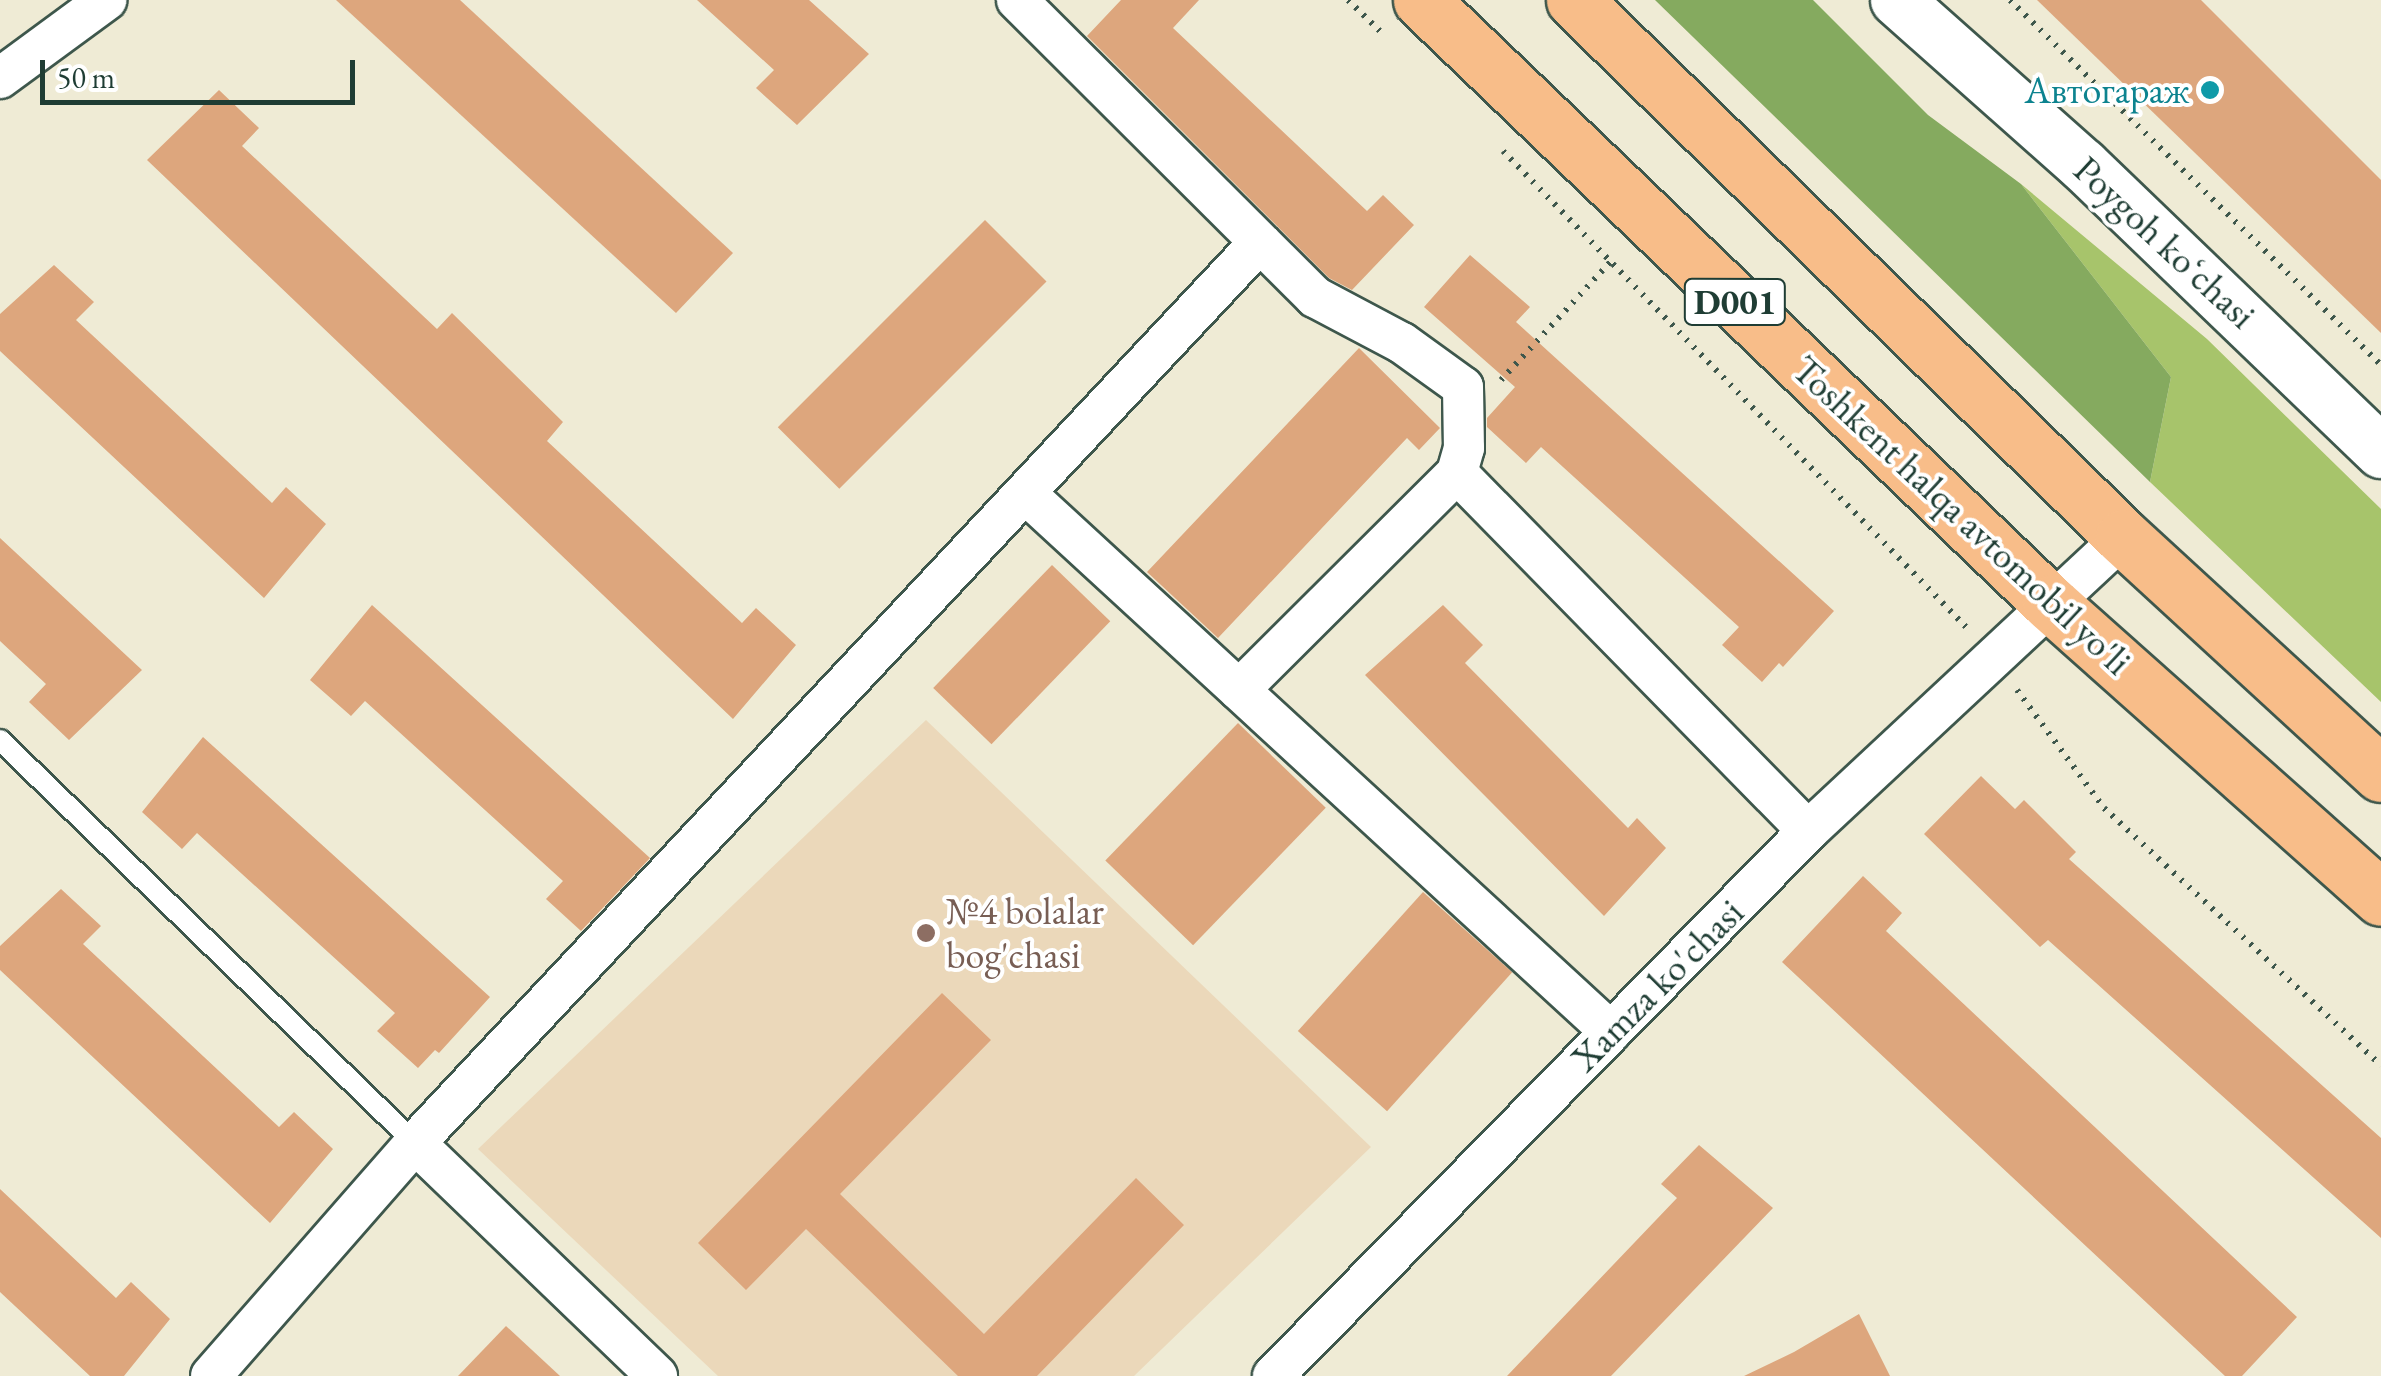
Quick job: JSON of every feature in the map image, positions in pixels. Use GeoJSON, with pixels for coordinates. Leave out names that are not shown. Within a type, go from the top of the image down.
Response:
{"type":"FeatureCollection","features":[{"type":"Feature","properties":{"kind":"highway","name":"D001"},"geometry":{"type":"LineString","coordinates":[[1574,0],[2123,537],[2381,774]]}},
{"type":"Feature","properties":{"kind":"highway","name":"Toshkent halqa avtomobil yo'li"},"geometry":{"type":"LineString","coordinates":[[1405,20],[2381,898]]}},
{"type":"Feature","properties":{"kind":"street"},"geometry":{"type":"LineString","coordinates":[[0,78],[106,0]]}},
{"type":"Feature","properties":{"kind":"street"},"geometry":{"type":"LineString","coordinates":[[1017,0],[1315,297],[1446,372],[1463,388],[1466,418],[1458,473],[1239,690]]}},
{"type":"Feature","properties":{"kind":"street","name":"Poygoh koʻchasi"},"geometry":{"type":"LineString","coordinates":[[1897,0],[2083,165],[2381,452]]}},
{"type":"Feature","properties":{"kind":"street"},"geometry":{"type":"LineString","coordinates":[[211,1376],[415,1143],[1260,242]]}},
{"type":"Feature","properties":{"kind":"street"},"geometry":{"type":"LineString","coordinates":[[1458,473],[1808,831]]}},
{"type":"Feature","properties":{"kind":"street"},"geometry":{"type":"LineString","coordinates":[[1025,493],[1611,1032]]}},
{"type":"Feature","properties":{"kind":"street","name":"Xamza ko'chasi"},"geometry":{"type":"LineString","coordinates":[[1273,1376],[1808,831],[2123,537]]}},
{"type":"Feature","properties":{"kind":"street"},"geometry":{"type":"LineString","coordinates":[[415,1143],[657,1376]]}},
{"type":"Feature","properties":{"kind":"lane"},"geometry":{"type":"LineString","coordinates":[[0,740],[415,1143]]}},
{"type":"Feature","properties":{"kind":"path"},"geometry":{"type":"LineString","coordinates":[[1348,0],[1405,20]]}},
{"type":"Feature","properties":{"kind":"path"},"geometry":{"type":"LineString","coordinates":[[2010,0],[2381,366]]}},
{"type":"Feature","properties":{"kind":"path"},"geometry":{"type":"LineString","coordinates":[[1488,136],[1613,259],[1992,656],[2104,808],[2381,1065]]}},
{"type":"Feature","properties":{"kind":"path"},"geometry":{"type":"LineString","coordinates":[[1466,418],[1613,259]]}},
{"type":"Feature","properties":{"kind":"shaded area","name":"№4 bolalar bog'chasi"},"geometry":{"type":"Polygon","coordinates":[[[926,720],[1371,1147],[1134,1376],[718,1376],[478,1149],[926,720]]]}},
{"type":"Feature","properties":{"kind":"green space"},"geometry":{"type":"Polygon","coordinates":[[[1655,0],[1813,0],[1928,115],[2021,184],[2171,377],[2150,482],[1655,0]]]}},
{"type":"Feature","properties":{"kind":"green space"},"geometry":{"type":"Polygon","coordinates":[[[2021,184],[2207,339],[2381,509],[2381,702],[2150,482],[2171,377],[2021,184]]]}},
{"type":"Feature","properties":{"kind":"building"},"geometry":{"type":"Polygon","coordinates":[[[336,0],[460,0],[733,253],[676,313],[336,0]]]}},
{"type":"Feature","properties":{"kind":"building"},"geometry":{"type":"Polygon","coordinates":[[[697,0],[809,0],[869,54],[797,125],[756,88],[774,70],[697,0]]]}},
{"type":"Feature","properties":{"kind":"building"},"geometry":{"type":"Polygon","coordinates":[[[1121,0],[1199,0],[1173,28],[1367,211],[1383,195],[1414,225],[1352,290],[1329,278],[1087,36],[1121,0]]]}},
{"type":"Feature","properties":{"kind":"building","name":"Автогараж"},"geometry":{"type":"Polygon","coordinates":[[[2037,0],[2201,0],[2381,180],[2381,333],[2037,0]]]}},
{"type":"Feature","properties":{"kind":"building"},"geometry":{"type":"Polygon","coordinates":[[[219,90],[259,128],[242,146],[437,329],[452,313],[563,422],[547,441],[742,623],[756,608],[796,645],[733,719],[147,160],[219,90]]]}},
{"type":"Feature","properties":{"kind":"building"},"geometry":{"type":"Polygon","coordinates":[[[985,220],[1047,282],[839,489],[778,427],[985,220]]]}},
{"type":"Feature","properties":{"kind":"building"},"geometry":{"type":"Polygon","coordinates":[[[1470,255],[1530,307],[1516,322],[1834,611],[1783,667],[1779,663],[1762,682],[1722,645],[1739,627],[1541,447],[1526,463],[1487,427],[1487,418],[1515,387],[1424,307],[1470,255]]]}},
{"type":"Feature","properties":{"kind":"building"},"geometry":{"type":"Polygon","coordinates":[[[54,265],[94,302],[76,320],[272,503],[286,487],[326,524],[264,598],[0,351],[0,314],[54,265]]]}},
{"type":"Feature","properties":{"kind":"building"},"geometry":{"type":"Polygon","coordinates":[[[1359,348],[1440,428],[1419,450],[1407,438],[1218,638],[1147,572],[1359,348]]]}},
{"type":"Feature","properties":{"kind":"building"},"geometry":{"type":"Polygon","coordinates":[[[0,538],[142,670],[69,740],[29,702],[46,684],[0,641],[0,538]]]}},
{"type":"Feature","properties":{"kind":"building"},"geometry":{"type":"Polygon","coordinates":[[[1052,565],[1110,621],[991,744],[933,688],[1052,565]]]}},
{"type":"Feature","properties":{"kind":"building"},"geometry":{"type":"Polygon","coordinates":[[[372,605],[650,858],[581,931],[546,899],[563,881],[365,701],[351,716],[310,680],[372,605]]]}},
{"type":"Feature","properties":{"kind":"building"},"geometry":{"type":"Polygon","coordinates":[[[1443,605],[1483,645],[1465,663],[1628,828],[1637,818],[1666,848],[1604,916],[1365,675],[1443,605]]]}},
{"type":"Feature","properties":{"kind":"building"},"geometry":{"type":"Polygon","coordinates":[[[1238,723],[1326,808],[1193,945],[1105,860],[1238,723]]]}},
{"type":"Feature","properties":{"kind":"building"},"geometry":{"type":"Polygon","coordinates":[[[203,737],[490,997],[439,1053],[435,1050],[418,1068],[377,1031],[395,1013],[197,833],[182,849],[142,812],[203,737]]]}},
{"type":"Feature","properties":{"kind":"building"},"geometry":{"type":"Polygon","coordinates":[[[1981,776],[2015,809],[2024,800],[2076,852],[2069,859],[2381,1138],[2381,1238],[2048,940],[2040,947],[1924,834],[1981,776]]]}},
{"type":"Feature","properties":{"kind":"building"},"geometry":{"type":"Polygon","coordinates":[[[1863,876],[1902,913],[1886,931],[2297,1317],[2242,1376],[2225,1376],[1782,962],[1863,876]]]}},
{"type":"Feature","properties":{"kind":"building"},"geometry":{"type":"Polygon","coordinates":[[[61,889],[101,926],[83,944],[279,1127],[294,1112],[333,1149],[270,1223],[0,970],[0,946],[61,889]]]}},
{"type":"Feature","properties":{"kind":"building"},"geometry":{"type":"Polygon","coordinates":[[[1423,892],[1512,972],[1387,1111],[1298,1031],[1423,892]]]}},
{"type":"Feature","properties":{"kind":"building"},"geometry":{"type":"Polygon","coordinates":[[[942,993],[991,1040],[840,1194],[984,1334],[1136,1178],[1184,1225],[1037,1376],[958,1376],[806,1229],[746,1290],[698,1243],[942,993]]]}},
{"type":"Feature","properties":{"kind":"building"},"geometry":{"type":"Polygon","coordinates":[[[1699,1145],[1773,1208],[1611,1376],[1507,1376],[1677,1198],[1661,1184],[1699,1145]]]}},
{"type":"Feature","properties":{"kind":"building"},"geometry":{"type":"Polygon","coordinates":[[[0,1189],[116,1298],[131,1282],[170,1319],[124,1376],[90,1376],[0,1292],[0,1189]]]}},
{"type":"Feature","properties":{"kind":"building"},"geometry":{"type":"Polygon","coordinates":[[[1859,1314],[1890,1376],[1744,1376],[1794,1352],[1859,1314]]]}},
{"type":"Feature","properties":{"kind":"building"},"geometry":{"type":"Polygon","coordinates":[[[506,1326],[560,1376],[458,1376],[506,1326]]]}},
{"type":"Feature","properties":{"kind":"place","name":"Автогараж"},"geometry":{"type":"Point","coordinates":[2210,90]}},
{"type":"Feature","properties":{"kind":"place","name":"№4 bolalar bog'chasi"},"geometry":{"type":"Point","coordinates":[926,933]}}]}
